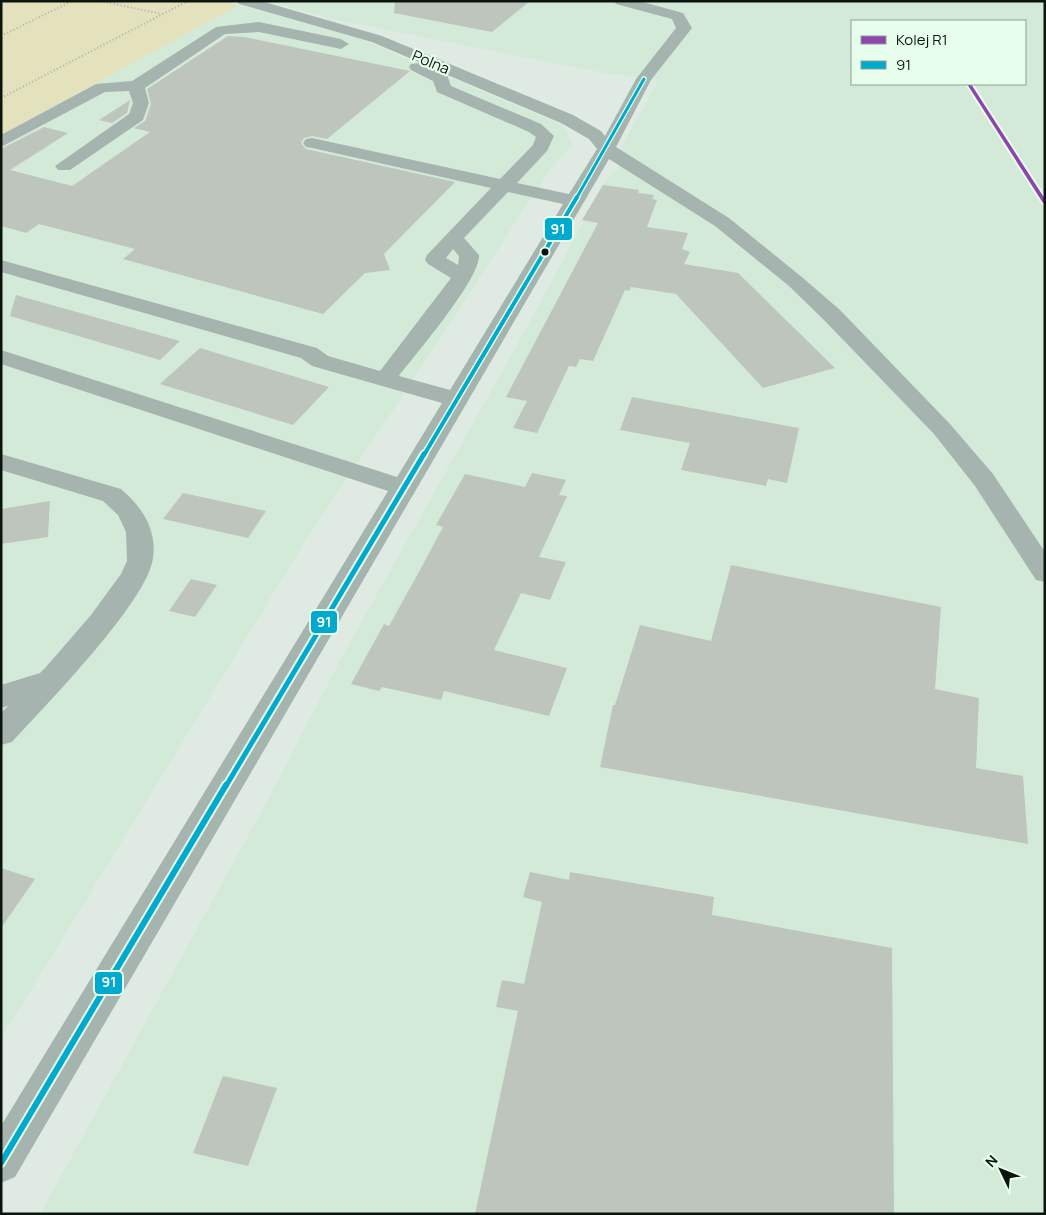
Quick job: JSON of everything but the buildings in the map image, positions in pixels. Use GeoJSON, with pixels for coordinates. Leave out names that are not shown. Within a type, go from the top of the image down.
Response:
{"type":"FeatureCollection","features":[{"type":"Feature","properties":{"kind":"street"},"geometry":{"type":"LineString","coordinates":[[1,1163],[402,487],[606,149],[644,79],[684,28],[678,16],[621,1]]}},
{"type":"Feature","properties":{"kind":"street"},"geometry":{"type":"LineString","coordinates":[[221,30],[222,22],[250,3]]}},
{"type":"Feature","properties":{"kind":"street","name":"Polna"},"geometry":{"type":"LineString","coordinates":[[250,3],[377,39],[567,119],[595,135],[606,149],[722,222],[796,282],[832,315],[948,436],[984,480],[1045,574]]}},
{"type":"Feature","properties":{"kind":"street"},"geometry":{"type":"LineString","coordinates":[[1,142],[102,87],[136,86],[221,30],[259,27],[382,52],[437,75],[443,81],[443,89],[535,128],[545,136],[541,147],[437,255],[436,260],[461,275]]}},
{"type":"Feature","properties":{"kind":"street"},"geometry":{"type":"LineString","coordinates":[[64,166],[137,116],[141,103],[136,86]]}},
{"type":"Feature","properties":{"kind":"street"},"geometry":{"type":"LineString","coordinates":[[312,143],[574,201]]}},
{"type":"Feature","properties":{"kind":"street"},"geometry":{"type":"LineString","coordinates":[[385,379],[457,286],[461,275],[469,264],[469,255],[452,239]]}},
{"type":"Feature","properties":{"kind":"street"},"geometry":{"type":"LineString","coordinates":[[1,266],[309,353],[320,361],[455,399]]}},
{"type":"Feature","properties":{"kind":"street"},"geometry":{"type":"LineString","coordinates":[[1,357],[402,487]]}},
{"type":"Feature","properties":{"kind":"street"},"geometry":{"type":"LineString","coordinates":[[1,462],[112,495],[127,507],[137,524],[140,541],[140,563],[131,583],[108,613],[1,734]]}},
{"type":"Feature","properties":{"kind":"street"},"geometry":{"type":"LineString","coordinates":[[1,697],[47,682]]}},
{"type":"Feature","properties":{"kind":"path"},"geometry":{"type":"LineString","coordinates":[[1,36],[72,1]]}},
{"type":"Feature","properties":{"kind":"path"},"geometry":{"type":"LineString","coordinates":[[100,1],[163,14]]}},
{"type":"Feature","properties":{"kind":"path"},"geometry":{"type":"LineString","coordinates":[[1,98],[188,1]]}},
{"type":"Feature","properties":{"kind":"shaded area"},"geometry":{"type":"Polygon","coordinates":[[[1,1],[223,1],[239,5],[1,135],[1,1]]]}},
{"type":"Feature","properties":{"kind":"shaded area"},"geometry":{"type":"Polygon","coordinates":[[[267,1],[1045,1],[1045,1214],[40,1214],[266,803],[345,651],[517,345],[609,175],[618,170],[619,150],[658,82],[621,74],[619,76],[327,18],[267,1]]]}},
{"type":"Feature","properties":{"kind":"shaded area"},"geometry":{"type":"Polygon","coordinates":[[[239,5],[361,39],[562,125],[573,144],[542,179],[401,399],[316,524],[1,1039],[1,135],[239,5]]]}},
{"type":"Feature","properties":{"kind":"rail line","name":"R1"},"geometry":{"type":"LineString","coordinates":[[970,85],[1045,203]]}},
{"type":"Feature","properties":{"kind":"transit line","name":"91"},"geometry":{"type":"LineString","coordinates":[[1,1163],[606,149],[644,79]]}}]}
